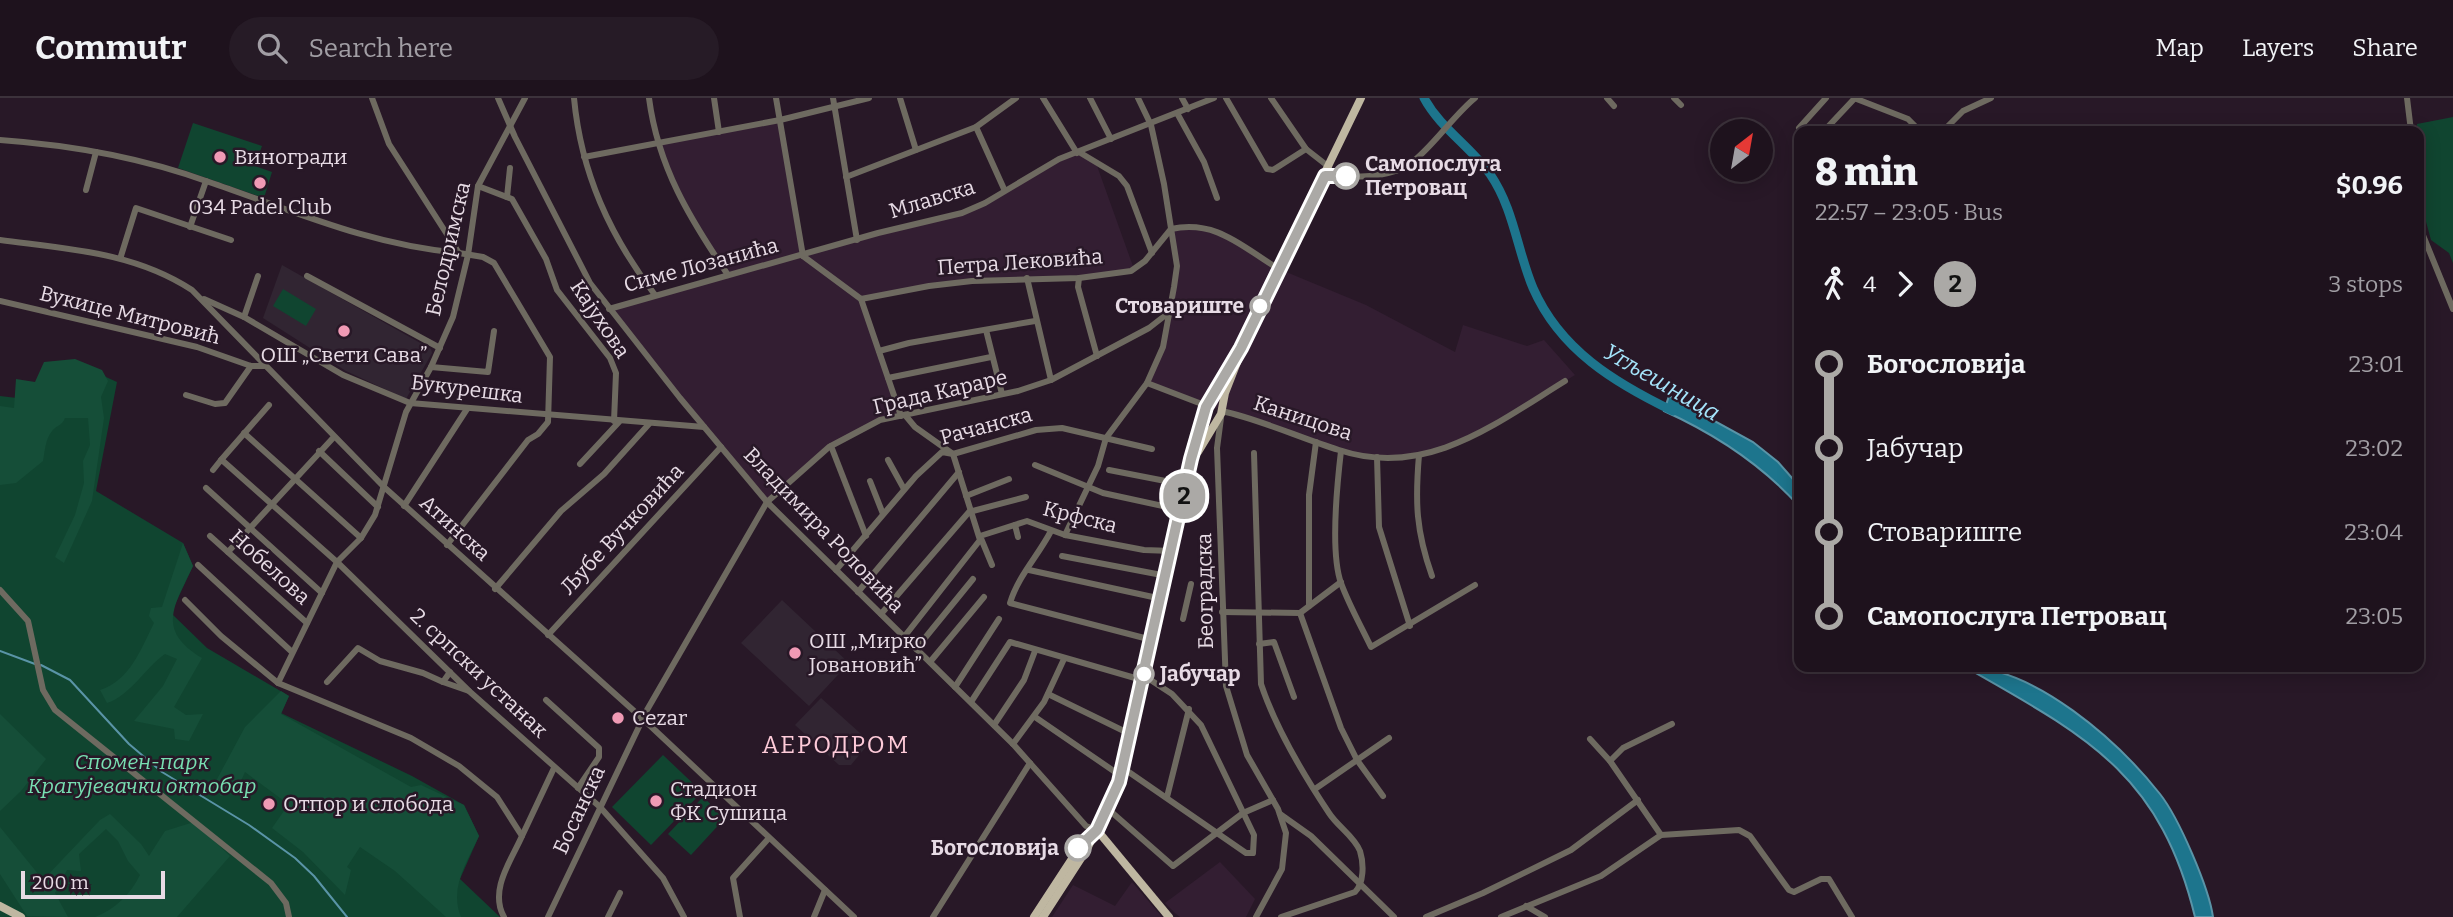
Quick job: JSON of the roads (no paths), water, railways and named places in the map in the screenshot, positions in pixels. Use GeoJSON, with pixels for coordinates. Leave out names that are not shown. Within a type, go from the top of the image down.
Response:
{"type":"FeatureCollection","features":[{"type":"Feature","properties":{"kind":"main road"},"geometry":{"type":"LineString","coordinates":[[1043,917],[1097,830],[1122,772],[1186,485],[1208,406],[1241,348],[1361,98]]}},
{"type":"Feature","properties":{"kind":"main road"},"geometry":{"type":"LineString","coordinates":[[1189,474],[1201,444],[1221,412],[1241,348]]}},
{"type":"Feature","properties":{"kind":"main road"},"geometry":{"type":"LineString","coordinates":[[1208,406],[1221,412]]}},
{"type":"Feature","properties":{"kind":"main road"},"geometry":{"type":"LineString","coordinates":[[1208,406],[1210,418],[1221,412]]}},
{"type":"Feature","properties":{"kind":"main road"},"geometry":{"type":"LineString","coordinates":[[1034,917],[1084,839],[1097,830]]}},
{"type":"Feature","properties":{"kind":"main road","name":"Владимира Роловића"},"geometry":{"type":"LineString","coordinates":[[1097,830],[1169,917]]}},
{"type":"Feature","properties":{"kind":"main road"},"geometry":{"type":"LineString","coordinates":[[0,906],[21,917]]}},
{"type":"Feature","properties":{"kind":"street"},"geometry":{"type":"LineString","coordinates":[[372,98],[389,144],[459,253]]}},
{"type":"Feature","properties":{"kind":"street"},"geometry":{"type":"LineString","coordinates":[[498,98],[509,123]]}},
{"type":"Feature","properties":{"kind":"street","name":"Белодримска"},"geometry":{"type":"LineString","coordinates":[[278,683],[337,562],[360,538],[378,506],[410,403],[431,367],[456,308],[468,255],[478,186],[509,123],[525,98]]}},
{"type":"Feature","properties":{"kind":"street"},"geometry":{"type":"LineString","coordinates":[[574,98],[591,184],[616,238],[655,295]]}},
{"type":"Feature","properties":{"kind":"street"},"geometry":{"type":"LineString","coordinates":[[649,98],[658,142],[686,212],[727,275]]}},
{"type":"Feature","properties":{"kind":"street"},"geometry":{"type":"LineString","coordinates":[[715,98],[719,132]]}},
{"type":"Feature","properties":{"kind":"street"},"geometry":{"type":"LineString","coordinates":[[776,98],[803,256],[861,299],[903,415],[953,454],[969,512],[992,565]]}},
{"type":"Feature","properties":{"kind":"street"},"geometry":{"type":"LineString","coordinates":[[833,98],[857,240]]}},
{"type":"Feature","properties":{"kind":"street"},"geometry":{"type":"LineString","coordinates":[[584,157],[780,120],[869,98]]}},
{"type":"Feature","properties":{"kind":"street"},"geometry":{"type":"LineString","coordinates":[[900,98],[916,150]]}},
{"type":"Feature","properties":{"kind":"street"},"geometry":{"type":"LineString","coordinates":[[846,177],[976,127],[1016,98]]}},
{"type":"Feature","properties":{"kind":"street"},"geometry":{"type":"LineString","coordinates":[[1043,98],[1078,152],[1119,176],[1127,186],[1152,253]]}},
{"type":"Feature","properties":{"kind":"street"},"geometry":{"type":"LineString","coordinates":[[1090,98],[1111,139]]}},
{"type":"Feature","properties":{"kind":"street"},"geometry":{"type":"LineString","coordinates":[[1065,535],[1106,438],[1147,383],[1165,338],[1177,266],[1151,125],[1138,98]]}},
{"type":"Feature","properties":{"kind":"street"},"geometry":{"type":"LineString","coordinates":[[1182,98],[1188,109]]}},
{"type":"Feature","properties":{"kind":"street","name":"Млавска"},"geometry":{"type":"LineString","coordinates":[[803,256],[962,213],[1078,152],[1213,98]]}},
{"type":"Feature","properties":{"kind":"street"},"geometry":{"type":"LineString","coordinates":[[1226,98],[1267,169],[1273,170],[1306,149]]}},
{"type":"Feature","properties":{"kind":"street"},"geometry":{"type":"LineString","coordinates":[[1271,98],[1306,149],[1327,172],[1401,169],[1420,155],[1454,116],[1475,98]]}},
{"type":"Feature","properties":{"kind":"street"},"geometry":{"type":"LineString","coordinates":[[1607,98],[1614,106]]}},
{"type":"Feature","properties":{"kind":"street"},"geometry":{"type":"LineString","coordinates":[[1674,98],[1681,105]]}},
{"type":"Feature","properties":{"kind":"street"},"geometry":{"type":"LineString","coordinates":[[1802,126],[1826,98]]}},
{"type":"Feature","properties":{"kind":"street"},"geometry":{"type":"LineString","coordinates":[[1829,126],[1855,98],[1908,119],[1915,126]]}},
{"type":"Feature","properties":{"kind":"street"},"geometry":{"type":"LineString","coordinates":[[1949,126],[1963,111],[1991,98]]}},
{"type":"Feature","properties":{"kind":"street"},"geometry":{"type":"LineString","coordinates":[[2407,98],[2410,126]]}},
{"type":"Feature","properties":{"kind":"street"},"geometry":{"type":"LineString","coordinates":[[1177,113],[1204,162],[1217,198]]}},
{"type":"Feature","properties":{"kind":"street","name":"Владимира Роловића"},"geometry":{"type":"LineString","coordinates":[[509,123],[590,283],[704,427],[767,502],[1013,744],[1086,826],[1097,830]]}},
{"type":"Feature","properties":{"kind":"street"},"geometry":{"type":"LineString","coordinates":[[976,127],[1004,190]]}},
{"type":"Feature","properties":{"kind":"street"},"geometry":{"type":"LineString","coordinates":[[0,140],[96,152],[206,181],[364,236],[411,249],[459,253],[494,263],[550,357],[548,416],[541,430],[522,448],[447,545]]}},
{"type":"Feature","properties":{"kind":"street"},"geometry":{"type":"LineString","coordinates":[[86,190],[96,152]]}},
{"type":"Feature","properties":{"kind":"street"},"geometry":{"type":"LineString","coordinates":[[478,186],[507,197],[510,168]]}},
{"type":"Feature","properties":{"kind":"street"},"geometry":{"type":"LineString","coordinates":[[190,227],[206,181]]}},
{"type":"Feature","properties":{"kind":"street","name":"Кајухова"},"geometry":{"type":"LineString","coordinates":[[507,197],[512,199],[533,235],[558,290],[610,358],[616,373],[616,422]]}},
{"type":"Feature","properties":{"kind":"street"},"geometry":{"type":"LineString","coordinates":[[121,257],[135,208],[231,240]]}},
{"type":"Feature","properties":{"kind":"street"},"geometry":{"type":"LineString","coordinates":[[1171,229],[1199,227],[1218,231],[1279,269]]}},
{"type":"Feature","properties":{"kind":"street","name":"Петра Лековића"},"geometry":{"type":"LineString","coordinates":[[861,299],[929,286],[1027,278],[1079,278],[1131,271],[1152,253],[1171,229]]}},
{"type":"Feature","properties":{"kind":"street"},"geometry":{"type":"LineString","coordinates":[[2424,238],[2453,309]]}},
{"type":"Feature","properties":{"kind":"street","name":"Атинска"},"geometry":{"type":"LineString","coordinates":[[0,240],[121,257],[170,275],[203,298],[264,366],[384,488],[643,719],[854,917]]}},
{"type":"Feature","properties":{"kind":"street","name":"Симе Лозанића"},"geometry":{"type":"LineString","coordinates":[[609,309],[803,256]]}},
{"type":"Feature","properties":{"kind":"street"},"geometry":{"type":"LineString","coordinates":[[244,317],[258,276]]}},
{"type":"Feature","properties":{"kind":"street"},"geometry":{"type":"LineString","coordinates":[[307,276],[440,348]]}},
{"type":"Feature","properties":{"kind":"street"},"geometry":{"type":"LineString","coordinates":[[1027,278],[1051,380]]}},
{"type":"Feature","properties":{"kind":"street"},"geometry":{"type":"LineString","coordinates":[[1079,278],[1078,287],[1097,356]]}},
{"type":"Feature","properties":{"kind":"street","name":"Букурешка"},"geometry":{"type":"LineString","coordinates":[[203,298],[244,317],[343,375],[410,403],[616,422],[704,427]]}},
{"type":"Feature","properties":{"kind":"street","name":"Вукице Митровић"},"geometry":{"type":"LineString","coordinates":[[0,301],[197,347],[251,366],[264,366]]}},
{"type":"Feature","properties":{"kind":"street"},"geometry":{"type":"LineString","coordinates":[[219,318],[221,306]]}},
{"type":"Feature","properties":{"kind":"street","name":"Града Караре"},"geometry":{"type":"LineString","coordinates":[[643,719],[767,502],[831,446],[880,420],[1002,394],[1051,380],[1149,328],[1167,314]]}},
{"type":"Feature","properties":{"kind":"street"},"geometry":{"type":"LineString","coordinates":[[879,351],[1035,321]]}},
{"type":"Feature","properties":{"kind":"street"},"geometry":{"type":"LineString","coordinates":[[1149,328],[1158,328],[1165,338]]}},
{"type":"Feature","properties":{"kind":"street"},"geometry":{"type":"LineString","coordinates":[[986,330],[1002,394]]}},
{"type":"Feature","properties":{"kind":"street"},"geometry":{"type":"LineString","coordinates":[[431,367],[488,372],[494,331]]}},
{"type":"Feature","properties":{"kind":"street"},"geometry":{"type":"LineString","coordinates":[[888,378],[991,357]]}},
{"type":"Feature","properties":{"kind":"street"},"geometry":{"type":"LineString","coordinates":[[186,395],[215,404],[225,403],[251,366]]}},
{"type":"Feature","properties":{"kind":"street","name":"Каницова"},"geometry":{"type":"LineString","coordinates":[[1221,412],[1340,451],[1377,457],[1419,455],[1459,444],[1565,381]]}},
{"type":"Feature","properties":{"kind":"street"},"geometry":{"type":"LineString","coordinates":[[1147,383],[1208,406]]}},
{"type":"Feature","properties":{"kind":"street"},"geometry":{"type":"LineString","coordinates":[[213,470],[269,405]]}},
{"type":"Feature","properties":{"kind":"street"},"geometry":{"type":"LineString","coordinates":[[404,506],[467,409]]}},
{"type":"Feature","properties":{"kind":"street","name":"Београдска"},"geometry":{"type":"LineString","coordinates":[[1221,412],[1217,448],[1223,666],[1230,705],[1252,764],[1280,814],[1286,833],[1284,864],[1256,917]]}},
{"type":"Feature","properties":{"kind":"street"},"geometry":{"type":"LineString","coordinates":[[580,464],[616,422]]}},
{"type":"Feature","properties":{"kind":"street"},"geometry":{"type":"LineString","coordinates":[[495,589],[561,510],[604,474],[649,424]]}},
{"type":"Feature","properties":{"kind":"street","name":"Рачанска"},"geometry":{"type":"LineString","coordinates":[[835,570],[904,489],[943,452],[953,454],[1043,429],[1062,428],[1152,449]]}},
{"type":"Feature","properties":{"kind":"street"},"geometry":{"type":"LineString","coordinates":[[244,433],[360,538]]}},
{"type":"Feature","properties":{"kind":"street"},"geometry":{"type":"LineString","coordinates":[[228,552],[333,438]]}},
{"type":"Feature","properties":{"kind":"street"},"geometry":{"type":"LineString","coordinates":[[1309,606],[1309,495],[1316,442]]}},
{"type":"Feature","properties":{"kind":"street"},"geometry":{"type":"LineString","coordinates":[[831,446],[866,536]]}},
{"type":"Feature","properties":{"kind":"street","name":"Љубе Вучковића"},"geometry":{"type":"LineString","coordinates":[[548,635],[722,447]]}},
{"type":"Feature","properties":{"kind":"street"},"geometry":{"type":"LineString","coordinates":[[319,451],[378,506]]}},
{"type":"Feature","properties":{"kind":"street"},"geometry":{"type":"LineString","coordinates":[[1340,451],[1337,566],[1341,582],[1371,647],[1475,585]]}},
{"type":"Feature","properties":{"kind":"street"},"geometry":{"type":"LineString","coordinates":[[1254,453],[1261,684],[1270,710],[1332,817],[1359,850],[1362,865],[1360,884],[1355,892],[1281,917]]}},
{"type":"Feature","properties":{"kind":"street"},"geometry":{"type":"LineString","coordinates":[[1419,455],[1416,515],[1421,546],[1432,576]]}},
{"type":"Feature","properties":{"kind":"street"},"geometry":{"type":"LineString","coordinates":[[1377,457],[1379,527],[1410,626]]}},
{"type":"Feature","properties":{"kind":"street","name":"2. српски устанак"},"geometry":{"type":"LineString","coordinates":[[221,460],[337,562],[469,691],[600,807],[663,878],[684,917]]}},
{"type":"Feature","properties":{"kind":"street"},"geometry":{"type":"LineString","coordinates":[[888,460],[904,489]]}},
{"type":"Feature","properties":{"kind":"street"},"geometry":{"type":"LineString","coordinates":[[1035,465],[1087,486],[1181,510]]}},
{"type":"Feature","properties":{"kind":"street"},"geometry":{"type":"LineString","coordinates":[[1109,470],[1186,485]]}},
{"type":"Feature","properties":{"kind":"street"},"geometry":{"type":"LineString","coordinates":[[858,592],[958,472]]}},
{"type":"Feature","properties":{"kind":"street"},"geometry":{"type":"LineString","coordinates":[[966,496],[1009,479]]}},
{"type":"Feature","properties":{"kind":"street"},"geometry":{"type":"LineString","coordinates":[[870,481],[883,514]]}},
{"type":"Feature","properties":{"kind":"street"},"geometry":{"type":"LineString","coordinates":[[206,488],[322,593]]}},
{"type":"Feature","properties":{"kind":"street"},"geometry":{"type":"LineString","coordinates":[[881,614],[969,512],[1026,497]]}},
{"type":"Feature","properties":{"kind":"street","name":"Крфска"},"geometry":{"type":"LineString","coordinates":[[980,538],[1027,522],[1065,535],[1143,550],[1172,551]]}},
{"type":"Feature","properties":{"kind":"street"},"geometry":{"type":"LineString","coordinates":[[1015,525],[1018,537]]}},
{"type":"Feature","properties":{"kind":"street"},"geometry":{"type":"LineString","coordinates":[[1051,531],[1030,570],[1016,584],[1010,603],[1152,640]]}},
{"type":"Feature","properties":{"kind":"street","name":"Нобелова"},"geometry":{"type":"LineString","coordinates":[[210,536],[307,624]]}},
{"type":"Feature","properties":{"kind":"street"},"geometry":{"type":"LineString","coordinates":[[904,637],[980,538]]}},
{"type":"Feature","properties":{"kind":"street"},"geometry":{"type":"LineString","coordinates":[[1062,556],[1167,576]]}},
{"type":"Feature","properties":{"kind":"street"},"geometry":{"type":"LineString","coordinates":[[198,565],[292,652]]}},
{"type":"Feature","properties":{"kind":"street"},"geometry":{"type":"LineString","coordinates":[[1030,570],[1161,599]]}},
{"type":"Feature","properties":{"kind":"street"},"geometry":{"type":"LineString","coordinates":[[916,649],[972,579]]}},
{"type":"Feature","properties":{"kind":"street"},"geometry":{"type":"LineString","coordinates":[[1222,612],[1300,613],[1341,582]]}},
{"type":"Feature","properties":{"kind":"street"},"geometry":{"type":"LineString","coordinates":[[1183,619],[1191,584]]}},
{"type":"Feature","properties":{"kind":"street"},"geometry":{"type":"LineString","coordinates":[[0,590],[28,621],[44,694],[60,715],[271,883],[284,898],[289,917]]}},
{"type":"Feature","properties":{"kind":"street"},"geometry":{"type":"LineString","coordinates":[[930,662],[984,597]]}},
{"type":"Feature","properties":{"kind":"street"},"geometry":{"type":"LineString","coordinates":[[186,600],[221,636],[278,683],[411,738],[478,779],[497,797],[522,836]]}},
{"type":"Feature","properties":{"kind":"street"},"geometry":{"type":"LineString","coordinates":[[1300,613],[1341,728],[1357,760],[1383,796]]}},
{"type":"Feature","properties":{"kind":"street"},"geometry":{"type":"LineString","coordinates":[[955,687],[999,619]]}},
{"type":"Feature","properties":{"kind":"street"},"geometry":{"type":"LineString","coordinates":[[971,702],[1010,642],[1064,659],[1143,678],[1164,687],[1189,709],[1201,725],[1254,838],[1254,850],[1250,855],[1167,797],[1035,717]]}},
{"type":"Feature","properties":{"kind":"street"},"geometry":{"type":"LineString","coordinates":[[1259,644],[1274,642],[1294,697]]}},
{"type":"Feature","properties":{"kind":"street"},"geometry":{"type":"LineString","coordinates":[[327,682],[354,650],[360,648],[378,661],[423,673],[469,691]]}},
{"type":"Feature","properties":{"kind":"street"},"geometry":{"type":"LineString","coordinates":[[994,725],[1024,680],[1035,650]]}},
{"type":"Feature","properties":{"kind":"street"},"geometry":{"type":"LineString","coordinates":[[1013,744],[1035,717],[1064,659]]}},
{"type":"Feature","properties":{"kind":"street"},"geometry":{"type":"LineString","coordinates":[[443,682],[450,672]]}},
{"type":"Feature","properties":{"kind":"street"},"geometry":{"type":"LineString","coordinates":[[1048,694],[1130,734]]}},
{"type":"Feature","properties":{"kind":"street"},"geometry":{"type":"LineString","coordinates":[[546,700],[599,748],[599,757],[578,788]]}},
{"type":"Feature","properties":{"kind":"street"},"geometry":{"type":"LineString","coordinates":[[1167,797],[1189,709]]}},
{"type":"Feature","properties":{"kind":"street","name":"Босанска"},"geometry":{"type":"LineString","coordinates":[[548,917],[643,719]]}},
{"type":"Feature","properties":{"kind":"street"},"geometry":{"type":"LineString","coordinates":[[1610,761],[1623,748],[1672,724]]}},
{"type":"Feature","properties":{"kind":"street"},"geometry":{"type":"LineString","coordinates":[[1315,789],[1389,738]]}},
{"type":"Feature","properties":{"kind":"street"},"geometry":{"type":"LineString","coordinates":[[1590,739],[1610,761],[1661,835]]}},
{"type":"Feature","properties":{"kind":"street"},"geometry":{"type":"LineString","coordinates":[[933,917],[1030,763]]}},
{"type":"Feature","properties":{"kind":"street"},"geometry":{"type":"LineString","coordinates":[[504,917],[498,906],[499,890],[554,768]]}},
{"type":"Feature","properties":{"kind":"street"},"geometry":{"type":"LineString","coordinates":[[1108,809],[1173,866],[1243,813],[1273,800]]}},
{"type":"Feature","properties":{"kind":"street"},"geometry":{"type":"LineString","coordinates":[[1426,917],[1483,893],[1571,850],[1638,800]]}},
{"type":"Feature","properties":{"kind":"street"},"geometry":{"type":"LineString","coordinates":[[1280,814],[1311,836],[1394,917]]}},
{"type":"Feature","properties":{"kind":"street"},"geometry":{"type":"LineString","coordinates":[[1502,917],[1601,876],[1661,835],[1745,831],[1789,890],[1798,891],[1821,879],[1829,878],[1852,917]]}},
{"type":"Feature","properties":{"kind":"street"},"geometry":{"type":"LineString","coordinates":[[740,917],[733,881],[769,838]]}},
{"type":"Feature","properties":{"kind":"street"},"geometry":{"type":"LineString","coordinates":[[814,917],[825,890]]}},
{"type":"Feature","properties":{"kind":"street"},"geometry":{"type":"LineString","coordinates":[[608,917],[620,893]]}},
{"type":"Feature","properties":{"kind":"street"},"geometry":{"type":"LineString","coordinates":[[1526,906],[1545,917]]}},
{"type":"Feature","properties":{"kind":"water"},"geometry":{"type":"Polygon","coordinates":[[[1669,396],[1753,442],[1778,462],[1794,480],[1794,501],[1736,451],[1664,411],[1669,396]]]}},
{"type":"Feature","properties":{"kind":"water"},"geometry":{"type":"Polygon","coordinates":[[[1974,672],[1998,672],[2046,693],[2073,711],[2122,752],[2160,794],[2176,819],[2199,872],[2213,917],[2195,917],[2180,867],[2161,826],[2138,792],[2112,763],[2046,714],[1974,672]]]}},
{"type":"Feature","properties":{"kind":"waterway","name":"Угљешница"},"geometry":{"type":"LineString","coordinates":[[1424,98],[1438,119],[1482,164],[1498,187],[1510,215],[1533,288],[1558,329],[1574,347],[1610,376],[1673,411]]}},
{"type":"Feature","properties":{"kind":"waterway"},"geometry":{"type":"LineString","coordinates":[[0,651],[35,664]]}},
{"type":"Feature","properties":{"kind":"waterway"},"geometry":{"type":"LineString","coordinates":[[41,665],[70,680],[129,744],[162,772],[249,825],[295,858],[314,876],[347,917]]}},
{"type":"Feature","properties":{"kind":"place","name":"Виногради"},"geometry":{"type":"Point","coordinates":[220,157]}},
{"type":"Feature","properties":{"kind":"place","name":"Самопослуга Петровац"},"geometry":{"type":"Point","coordinates":[1346,176]}},
{"type":"Feature","properties":{"kind":"place","name":"034 Padel Club"},"geometry":{"type":"Point","coordinates":[260,183]}},
{"type":"Feature","properties":{"kind":"place","name":"Стовариште"},"geometry":{"type":"Point","coordinates":[1260,306]}},
{"type":"Feature","properties":{"kind":"place","name":"ОШ „Свети Сава”"},"geometry":{"type":"Point","coordinates":[344,331]}},
{"type":"Feature","properties":{"kind":"place","name":"ОШ „Мирко Јовановић”"},"geometry":{"type":"Point","coordinates":[795,653]}},
{"type":"Feature","properties":{"kind":"place","name":"Јабучар"},"geometry":{"type":"Point","coordinates":[1144,674]}},
{"type":"Feature","properties":{"kind":"place","name":"Cezar"},"geometry":{"type":"Point","coordinates":[618,718]}},
{"type":"Feature","properties":{"kind":"place","name":"Стадион ФК Сушица"},"geometry":{"type":"Point","coordinates":[656,801]}},
{"type":"Feature","properties":{"kind":"place","name":"Отпор и слобода"},"geometry":{"type":"Point","coordinates":[269,804]}},
{"type":"Feature","properties":{"kind":"place","name":"Богословија"},"geometry":{"type":"Point","coordinates":[1078,848]}},
{"type":"Feature","properties":{"kind":"district","name":"АЕРОДРОМ"},"geometry":{"type":"Point","coordinates":[836,745]}},
{"type":"Feature","properties":{"kind":"park label","name":"Спомен-парк Крагујевачки октобар"},"geometry":{"type":"Point","coordinates":[142,774]}}]}
